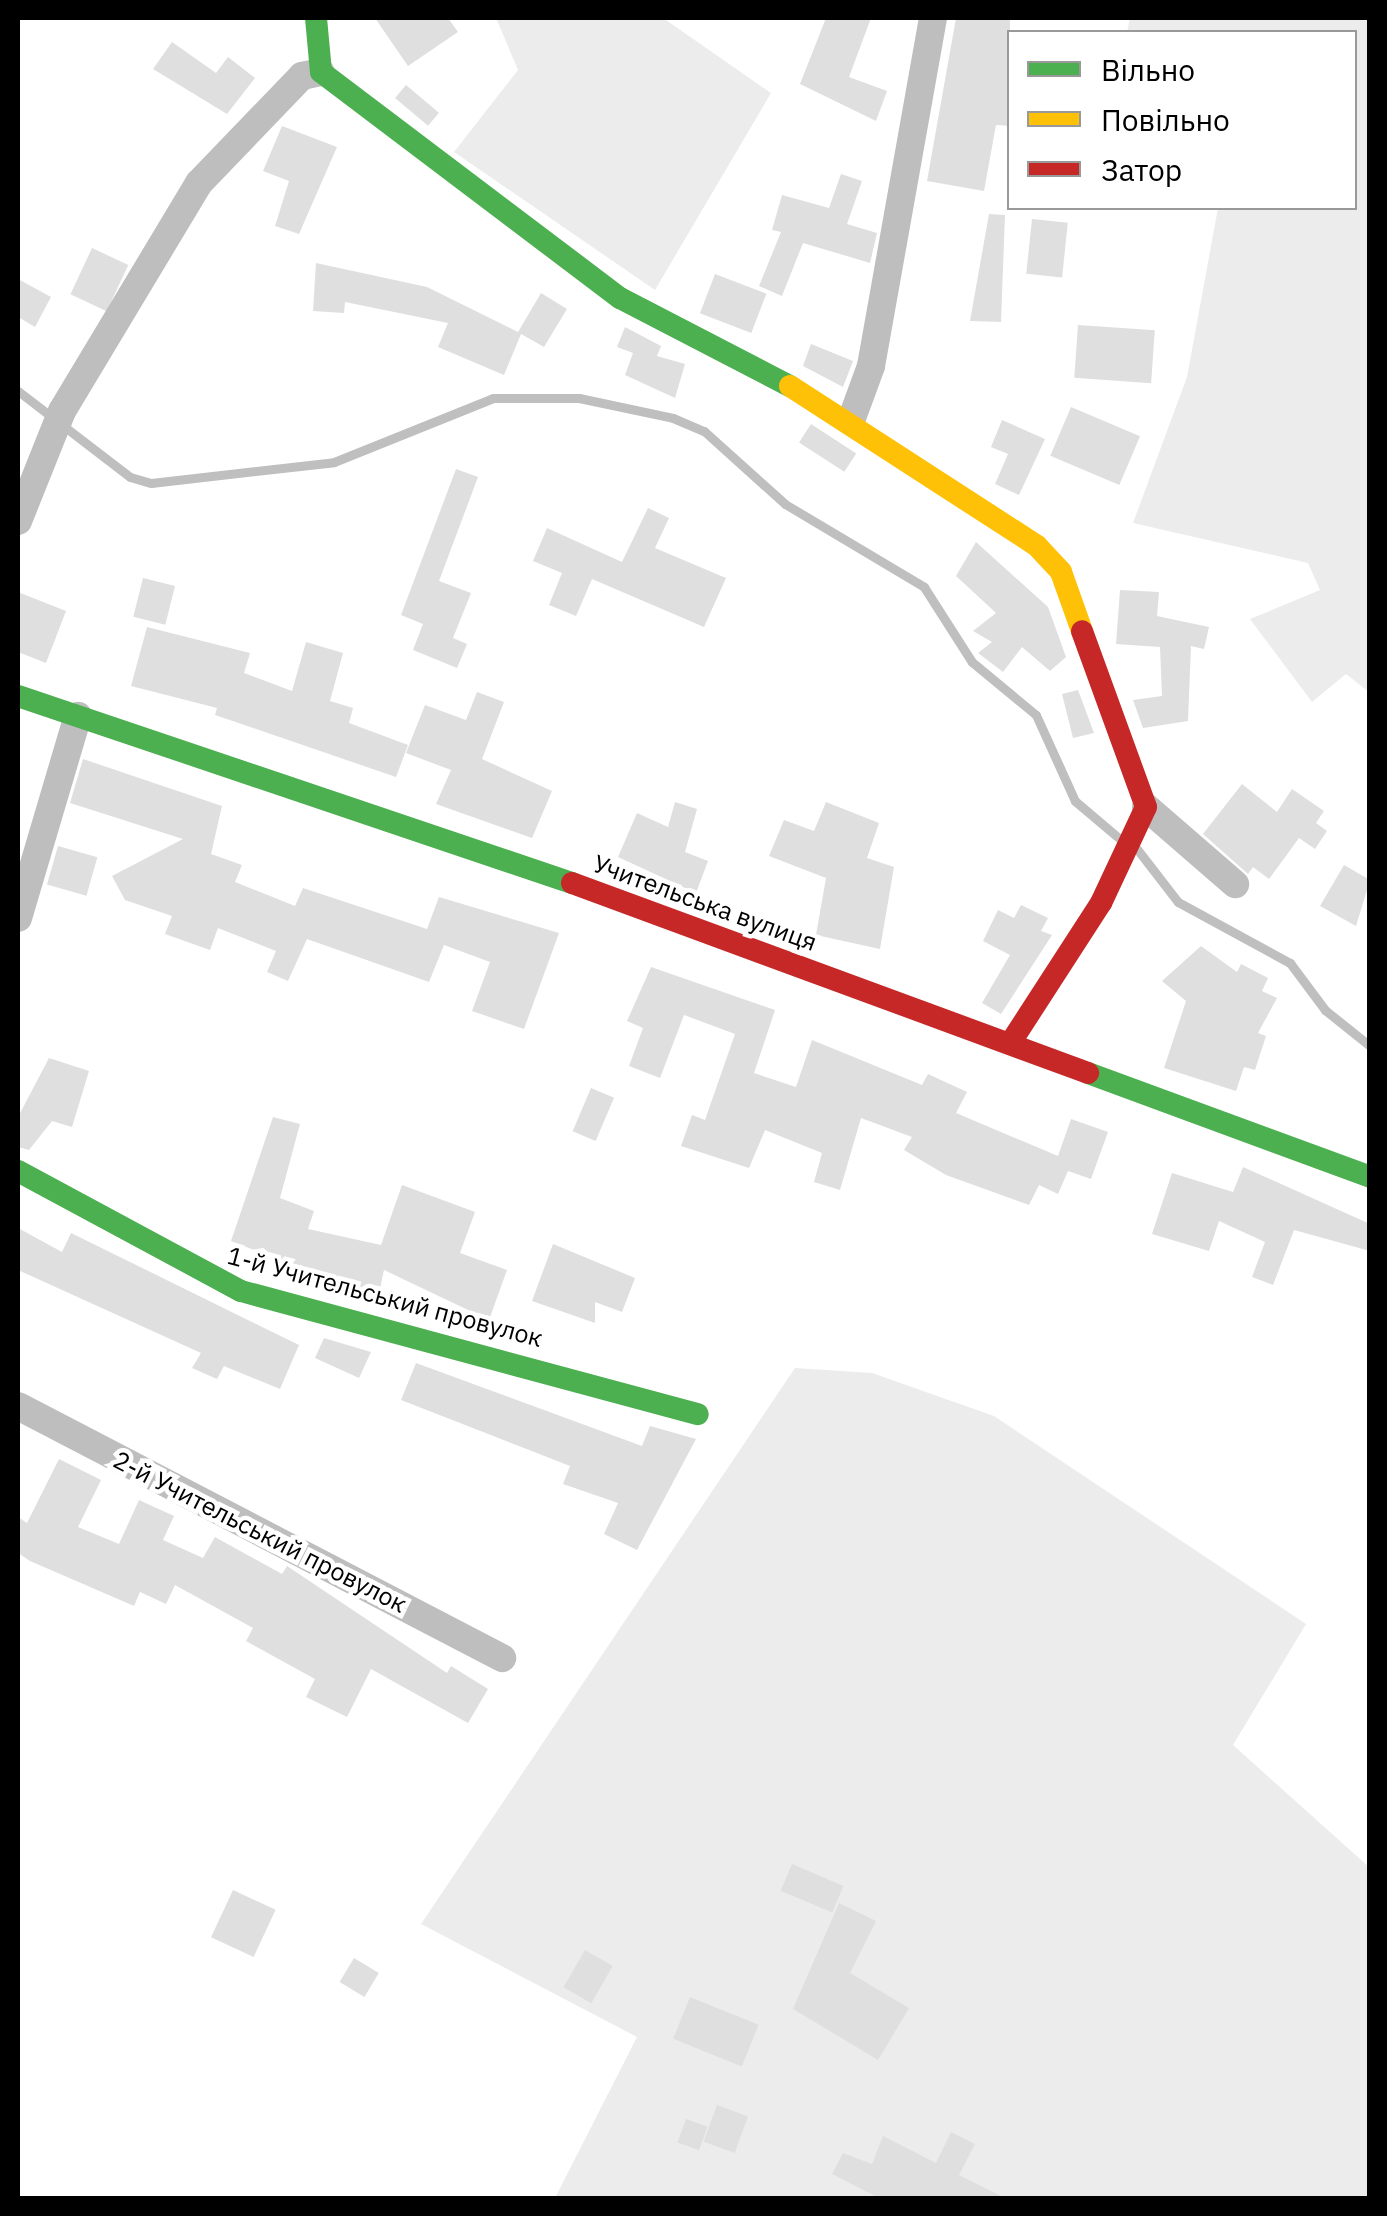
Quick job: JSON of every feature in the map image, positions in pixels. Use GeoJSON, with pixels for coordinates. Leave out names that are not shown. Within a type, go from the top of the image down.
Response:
{"type":"FeatureCollection","features":[{"type":"Feature","properties":{"kind":"street"},"geometry":{"type":"LineString","coordinates":[[316,18],[320,72],[620,298],[852,418],[994,514],[1060,572],[1146,807],[1234,884]]}},
{"type":"Feature","properties":{"kind":"street"},"geometry":{"type":"LineString","coordinates":[[852,418],[871,366],[933,18]]}},
{"type":"Feature","properties":{"kind":"street"},"geometry":{"type":"LineString","coordinates":[[18,521],[59,418],[199,183],[302,76],[320,72]]}},
{"type":"Feature","properties":{"kind":"street","name":"Учительська вулиця"},"geometry":{"type":"LineString","coordinates":[[18,696],[404,822],[1370,1177]]}},
{"type":"Feature","properties":{"kind":"street"},"geometry":{"type":"LineString","coordinates":[[18,918],[78,716]]}},
{"type":"Feature","properties":{"kind":"street"},"geometry":{"type":"LineString","coordinates":[[1011,1042],[1131,844],[1146,807]]}},
{"type":"Feature","properties":{"kind":"street","name":"1-й Учительський провулок"},"geometry":{"type":"LineString","coordinates":[[18,1171],[240,1291],[698,1414]]}},
{"type":"Feature","properties":{"kind":"street","name":"2-й Учительський провулок"},"geometry":{"type":"LineString","coordinates":[[18,1406],[502,1658]]}},
{"type":"Feature","properties":{"kind":"shaded area"},"geometry":{"type":"Polygon","coordinates":[[[496,18],[663,18],[771,93],[655,290],[454,152],[518,70],[496,18]]]}},
{"type":"Feature","properties":{"kind":"shaded area"},"geometry":{"type":"Polygon","coordinates":[[[1130,18],[1369,18],[1369,692],[1346,674],[1312,702],[1250,619],[1320,590],[1308,563],[1133,523],[1187,377],[1218,210],[1357,210],[1357,30],[1127,30],[1130,18]]]}},
{"type":"Feature","properties":{"kind":"shaded area"},"geometry":{"type":"Polygon","coordinates":[[[795,1368],[872,1373],[994,1416],[1306,1624],[1233,1745],[1369,1867],[1369,2198],[555,2198],[637,2037],[421,1924],[795,1368]]]}},
{"type":"Feature","properties":{"kind":"building"},"geometry":{"type":"Polygon","coordinates":[[[375,18],[448,18],[458,32],[408,66],[375,18]]]}},
{"type":"Feature","properties":{"kind":"building"},"geometry":{"type":"Polygon","coordinates":[[[826,18],[871,18],[849,77],[887,91],[876,121],[800,84],[826,18]]]}},
{"type":"Feature","properties":{"kind":"building"},"geometry":{"type":"Polygon","coordinates":[[[956,18],[1010,18],[1007,126],[996,125],[984,191],[927,181],[956,18]]]}},
{"type":"Feature","properties":{"kind":"building"},"geometry":{"type":"Polygon","coordinates":[[[172,42],[216,73],[228,57],[255,78],[227,114],[153,69],[172,42]]]}},
{"type":"Feature","properties":{"kind":"building"},"geometry":{"type":"Polygon","coordinates":[[[406,85],[439,113],[428,126],[395,98],[406,85]]]}},
{"type":"Feature","properties":{"kind":"building"},"geometry":{"type":"Polygon","coordinates":[[[282,126],[337,147],[299,234],[275,226],[289,181],[263,171],[282,126]]]}},
{"type":"Feature","properties":{"kind":"building"},"geometry":{"type":"Polygon","coordinates":[[[841,174],[862,181],[847,224],[877,233],[870,263],[803,243],[782,296],[759,286],[781,232],[772,230],[782,195],[829,208],[841,174]]]}},
{"type":"Feature","properties":{"kind":"building"},"geometry":{"type":"Polygon","coordinates":[[[989,214],[1005,215],[1001,322],[970,321],[989,214]]]}},
{"type":"Feature","properties":{"kind":"building"},"geometry":{"type":"Polygon","coordinates":[[[1032,219],[1068,223],[1062,277],[1026,274],[1032,219]]]}},
{"type":"Feature","properties":{"kind":"building"},"geometry":{"type":"Polygon","coordinates":[[[92,248],[128,265],[107,311],[70,294],[92,248]]]}},
{"type":"Feature","properties":{"kind":"building"},"geometry":{"type":"Polygon","coordinates":[[[316,263],[427,287],[518,332],[541,293],[567,309],[544,347],[521,334],[504,375],[438,347],[448,323],[345,302],[344,313],[313,311],[316,263]]]}},
{"type":"Feature","properties":{"kind":"building"},"geometry":{"type":"Polygon","coordinates":[[[715,274],[766,294],[751,333],[700,313],[715,274]]]}},
{"type":"Feature","properties":{"kind":"building"},"geometry":{"type":"Polygon","coordinates":[[[18,279],[51,297],[35,327],[18,317],[18,279]]]}},
{"type":"Feature","properties":{"kind":"building"},"geometry":{"type":"Polygon","coordinates":[[[1078,325],[1155,330],[1151,383],[1074,378],[1078,325]]]}},
{"type":"Feature","properties":{"kind":"building"},"geometry":{"type":"Polygon","coordinates":[[[625,327],[661,346],[657,356],[685,364],[675,398],[625,375],[633,353],[617,347],[625,327]]]}},
{"type":"Feature","properties":{"kind":"building"},"geometry":{"type":"Polygon","coordinates":[[[811,344],[853,361],[843,387],[803,366],[811,344]]]}},
{"type":"Feature","properties":{"kind":"building"},"geometry":{"type":"Polygon","coordinates":[[[1071,407],[1140,436],[1119,485],[1050,456],[1071,407]]]}},
{"type":"Feature","properties":{"kind":"building"},"geometry":{"type":"Polygon","coordinates":[[[1002,420],[1045,439],[1019,495],[995,484],[1008,454],[991,447],[1002,420]]]}},
{"type":"Feature","properties":{"kind":"building"},"geometry":{"type":"Polygon","coordinates":[[[811,424],[856,453],[844,472],[799,442],[811,424]]]}},
{"type":"Feature","properties":{"kind":"building"},"geometry":{"type":"Polygon","coordinates":[[[456,469],[478,477],[439,581],[471,593],[453,638],[467,644],[457,668],[413,650],[423,624],[401,615],[456,469]]]}},
{"type":"Feature","properties":{"kind":"building"},"geometry":{"type":"Polygon","coordinates":[[[648,508],[669,518],[655,548],[726,578],[704,627],[592,579],[576,616],[549,605],[562,573],[533,561],[547,528],[622,562],[648,508]]]}},
{"type":"Feature","properties":{"kind":"building"},"geometry":{"type":"Polygon","coordinates":[[[976,542],[1048,607],[1066,657],[1050,671],[1022,647],[1003,672],[978,653],[992,642],[973,631],[996,613],[956,576],[976,542]]]}},
{"type":"Feature","properties":{"kind":"building"},"geometry":{"type":"Polygon","coordinates":[[[143,578],[175,586],[165,625],[133,617],[143,578]]]}},
{"type":"Feature","properties":{"kind":"building"},"geometry":{"type":"Polygon","coordinates":[[[1120,590],[1159,592],[1157,616],[1209,627],[1204,649],[1191,646],[1188,721],[1143,728],[1133,700],[1162,696],[1160,647],[1116,644],[1120,590]]]}},
{"type":"Feature","properties":{"kind":"building"},"geometry":{"type":"Polygon","coordinates":[[[18,592],[66,611],[46,663],[18,652],[18,592]]]}},
{"type":"Feature","properties":{"kind":"building"},"geometry":{"type":"Polygon","coordinates":[[[147,627],[250,653],[244,673],[292,691],[306,642],[343,653],[330,701],[353,708],[349,723],[408,745],[396,777],[215,715],[217,708],[131,686],[147,627]]]}},
{"type":"Feature","properties":{"kind":"building"},"geometry":{"type":"Polygon","coordinates":[[[1078,690],[1094,733],[1073,738],[1062,694],[1078,690]]]}},
{"type":"Feature","properties":{"kind":"building"},"geometry":{"type":"Polygon","coordinates":[[[477,692],[504,702],[482,759],[552,791],[532,838],[436,804],[451,770],[406,753],[425,705],[466,720],[477,692]]]}},
{"type":"Feature","properties":{"kind":"building"},"geometry":{"type":"Polygon","coordinates":[[[83,759],[222,806],[211,854],[242,865],[235,882],[295,906],[303,888],[427,929],[439,897],[559,933],[524,1029],[472,1011],[490,962],[444,945],[429,982],[307,939],[288,981],[267,972],[276,951],[218,928],[210,950],[165,934],[172,916],[125,900],[112,876],[183,839],[70,803],[83,759]]]}},
{"type":"Feature","properties":{"kind":"building"},"geometry":{"type":"Polygon","coordinates":[[[1242,784],[1277,812],[1292,789],[1324,811],[1316,823],[1327,831],[1315,849],[1299,838],[1269,879],[1253,867],[1248,874],[1203,834],[1242,784]]]}},
{"type":"Feature","properties":{"kind":"building"},"geometry":{"type":"Polygon","coordinates":[[[675,802],[697,809],[685,852],[708,861],[696,893],[618,857],[637,813],[668,827],[675,802]]]}},
{"type":"Feature","properties":{"kind":"building"},"geometry":{"type":"Polygon","coordinates":[[[826,802],[879,823],[867,858],[894,867],[880,949],[816,935],[826,878],[769,856],[784,820],[814,831],[826,802]]]}},
{"type":"Feature","properties":{"kind":"building"},"geometry":{"type":"Polygon","coordinates":[[[58,846],[97,857],[86,896],[47,884],[58,846]]]}},
{"type":"Feature","properties":{"kind":"building"},"geometry":{"type":"Polygon","coordinates":[[[1344,865],[1370,880],[1356,926],[1320,906],[1344,865]]]}},
{"type":"Feature","properties":{"kind":"building"},"geometry":{"type":"Polygon","coordinates":[[[1021,905],[1048,918],[1041,931],[1052,935],[1001,1014],[982,1003],[1010,955],[983,941],[998,910],[1014,918],[1021,905]]]}},
{"type":"Feature","properties":{"kind":"building"},"geometry":{"type":"Polygon","coordinates":[[[1201,946],[1237,972],[1241,964],[1268,978],[1262,991],[1277,998],[1258,1033],[1266,1036],[1255,1070],[1244,1067],[1236,1091],[1164,1068],[1186,1001],[1162,981],[1201,946]]]}},
{"type":"Feature","properties":{"kind":"building"},"geometry":{"type":"Polygon","coordinates":[[[651,967],[775,1010],[754,1073],[796,1087],[812,1040],[922,1085],[928,1074],[967,1092],[956,1113],[1058,1156],[1071,1119],[1108,1132],[1091,1179],[1068,1171],[1058,1194],[1039,1185],[1029,1205],[946,1175],[904,1150],[912,1137],[861,1118],[840,1190],[814,1182],[822,1153],[765,1130],[749,1168],[681,1146],[692,1115],[705,1120],[735,1034],[684,1015],[660,1078],[629,1066],[643,1028],[627,1021],[651,967]]]}},
{"type":"Feature","properties":{"kind":"building"},"geometry":{"type":"Polygon","coordinates":[[[49,1058],[89,1071],[72,1127],[52,1121],[29,1150],[18,1147],[18,1117],[49,1058]]]}},
{"type":"Feature","properties":{"kind":"building"},"geometry":{"type":"Polygon","coordinates":[[[591,1088],[614,1098],[596,1141],[573,1131],[591,1088]]]}},
{"type":"Feature","properties":{"kind":"building"},"geometry":{"type":"Polygon","coordinates":[[[273,1117],[300,1124],[280,1198],[314,1211],[308,1229],[381,1245],[402,1185],[475,1212],[460,1253],[507,1270],[489,1320],[384,1270],[378,1298],[318,1284],[320,1276],[231,1241],[273,1117]]]}},
{"type":"Feature","properties":{"kind":"building"},"geometry":{"type":"Polygon","coordinates":[[[1243,1167],[1370,1224],[1370,1251],[1294,1230],[1273,1285],[1252,1277],[1265,1242],[1219,1221],[1209,1251],[1152,1234],[1172,1173],[1233,1192],[1243,1167]]]}},
{"type":"Feature","properties":{"kind":"building"},"geometry":{"type":"Polygon","coordinates":[[[18,1228],[62,1252],[71,1233],[299,1345],[280,1389],[224,1366],[217,1379],[192,1368],[201,1353],[18,1270],[18,1228]]]}},
{"type":"Feature","properties":{"kind":"building"},"geometry":{"type":"Polygon","coordinates":[[[553,1244],[635,1278],[622,1312],[595,1302],[595,1323],[532,1301],[553,1244]]]}},
{"type":"Feature","properties":{"kind":"building"},"geometry":{"type":"Polygon","coordinates":[[[324,1338],[371,1352],[359,1378],[315,1358],[324,1338]]]}},
{"type":"Feature","properties":{"kind":"building"},"geometry":{"type":"Polygon","coordinates":[[[416,1363],[642,1446],[650,1426],[696,1439],[637,1550],[604,1534],[618,1503],[563,1484],[570,1466],[401,1400],[416,1363]]]}},
{"type":"Feature","properties":{"kind":"building"},"geometry":{"type":"Polygon","coordinates":[[[59,1459],[101,1480],[78,1527],[119,1544],[139,1500],[174,1516],[163,1540],[203,1558],[215,1537],[282,1574],[287,1566],[447,1673],[451,1666],[488,1689],[468,1723],[371,1669],[347,1717],[306,1697],[315,1679],[246,1641],[253,1628],[175,1585],[166,1604],[140,1592],[134,1606],[30,1561],[18,1553],[18,1517],[27,1523],[59,1459]]]}},
{"type":"Feature","properties":{"kind":"building"},"geometry":{"type":"Polygon","coordinates":[[[792,1864],[844,1886],[832,1913],[781,1891],[792,1864]]]}},
{"type":"Feature","properties":{"kind":"building"},"geometry":{"type":"Polygon","coordinates":[[[233,1890],[276,1910],[254,1957],[211,1937],[233,1890]]]}},
{"type":"Feature","properties":{"kind":"building"},"geometry":{"type":"Polygon","coordinates":[[[839,1903],[876,1921],[850,1973],[909,2008],[878,2060],[793,2009],[839,1903]]]}},
{"type":"Feature","properties":{"kind":"building"},"geometry":{"type":"Polygon","coordinates":[[[585,1950],[613,1966],[591,2003],[564,1987],[585,1950]]]}},
{"type":"Feature","properties":{"kind":"building"},"geometry":{"type":"Polygon","coordinates":[[[354,1958],[379,1973],[364,1997],[340,1982],[354,1958]]]}},
{"type":"Feature","properties":{"kind":"building"},"geometry":{"type":"Polygon","coordinates":[[[690,1997],[759,2025],[742,2066],[673,2039],[690,1997]]]}},
{"type":"Feature","properties":{"kind":"building"},"geometry":{"type":"Polygon","coordinates":[[[717,2105],[748,2116],[735,2153],[704,2142],[717,2105]]]}},
{"type":"Feature","properties":{"kind":"building"},"geometry":{"type":"Polygon","coordinates":[[[686,2119],[708,2127],[699,2150],[677,2142],[686,2119]]]}},
{"type":"Feature","properties":{"kind":"building"},"geometry":{"type":"Polygon","coordinates":[[[951,2132],[975,2144],[959,2175],[1005,2198],[879,2198],[832,2174],[843,2153],[872,2164],[883,2136],[936,2163],[951,2132]]]}},
{"type":"Feature","properties":{"kind":"waterway"},"geometry":{"type":"LineString","coordinates":[[18,391],[130,477],[151,483],[334,462],[493,398],[579,398],[673,418],[704,431],[785,504],[924,587],[972,662],[1036,715],[1075,801],[1120,839]]}},
{"type":"Feature","properties":{"kind":"waterway"},"geometry":{"type":"LineString","coordinates":[[1137,849],[1178,902],[1290,963],[1325,1010],[1370,1046]]}},
{"type":"Feature","properties":{"kind":"traffic: fast"},"geometry":{"type":"LineString","coordinates":[[316,18],[321,72],[620,298],[790,386]]}},
{"type":"Feature","properties":{"kind":"traffic: fast"},"geometry":{"type":"LineString","coordinates":[[18,696],[572,883]]}},
{"type":"Feature","properties":{"kind":"traffic: fast"},"geometry":{"type":"LineString","coordinates":[[1088,1073],[1370,1177]]}},
{"type":"Feature","properties":{"kind":"traffic: fast"},"geometry":{"type":"LineString","coordinates":[[18,1171],[241,1291],[698,1414]]}},
{"type":"Feature","properties":{"kind":"traffic: slow"},"geometry":{"type":"LineString","coordinates":[[790,386],[1037,546],[1061,572],[1082,631]]}},
{"type":"Feature","properties":{"kind":"traffic: jam"},"geometry":{"type":"LineString","coordinates":[[1011,1042],[1101,903],[1146,807],[1082,631]]}},
{"type":"Feature","properties":{"kind":"traffic: jam"},"geometry":{"type":"LineString","coordinates":[[572,883],[1088,1073]]}}]}
